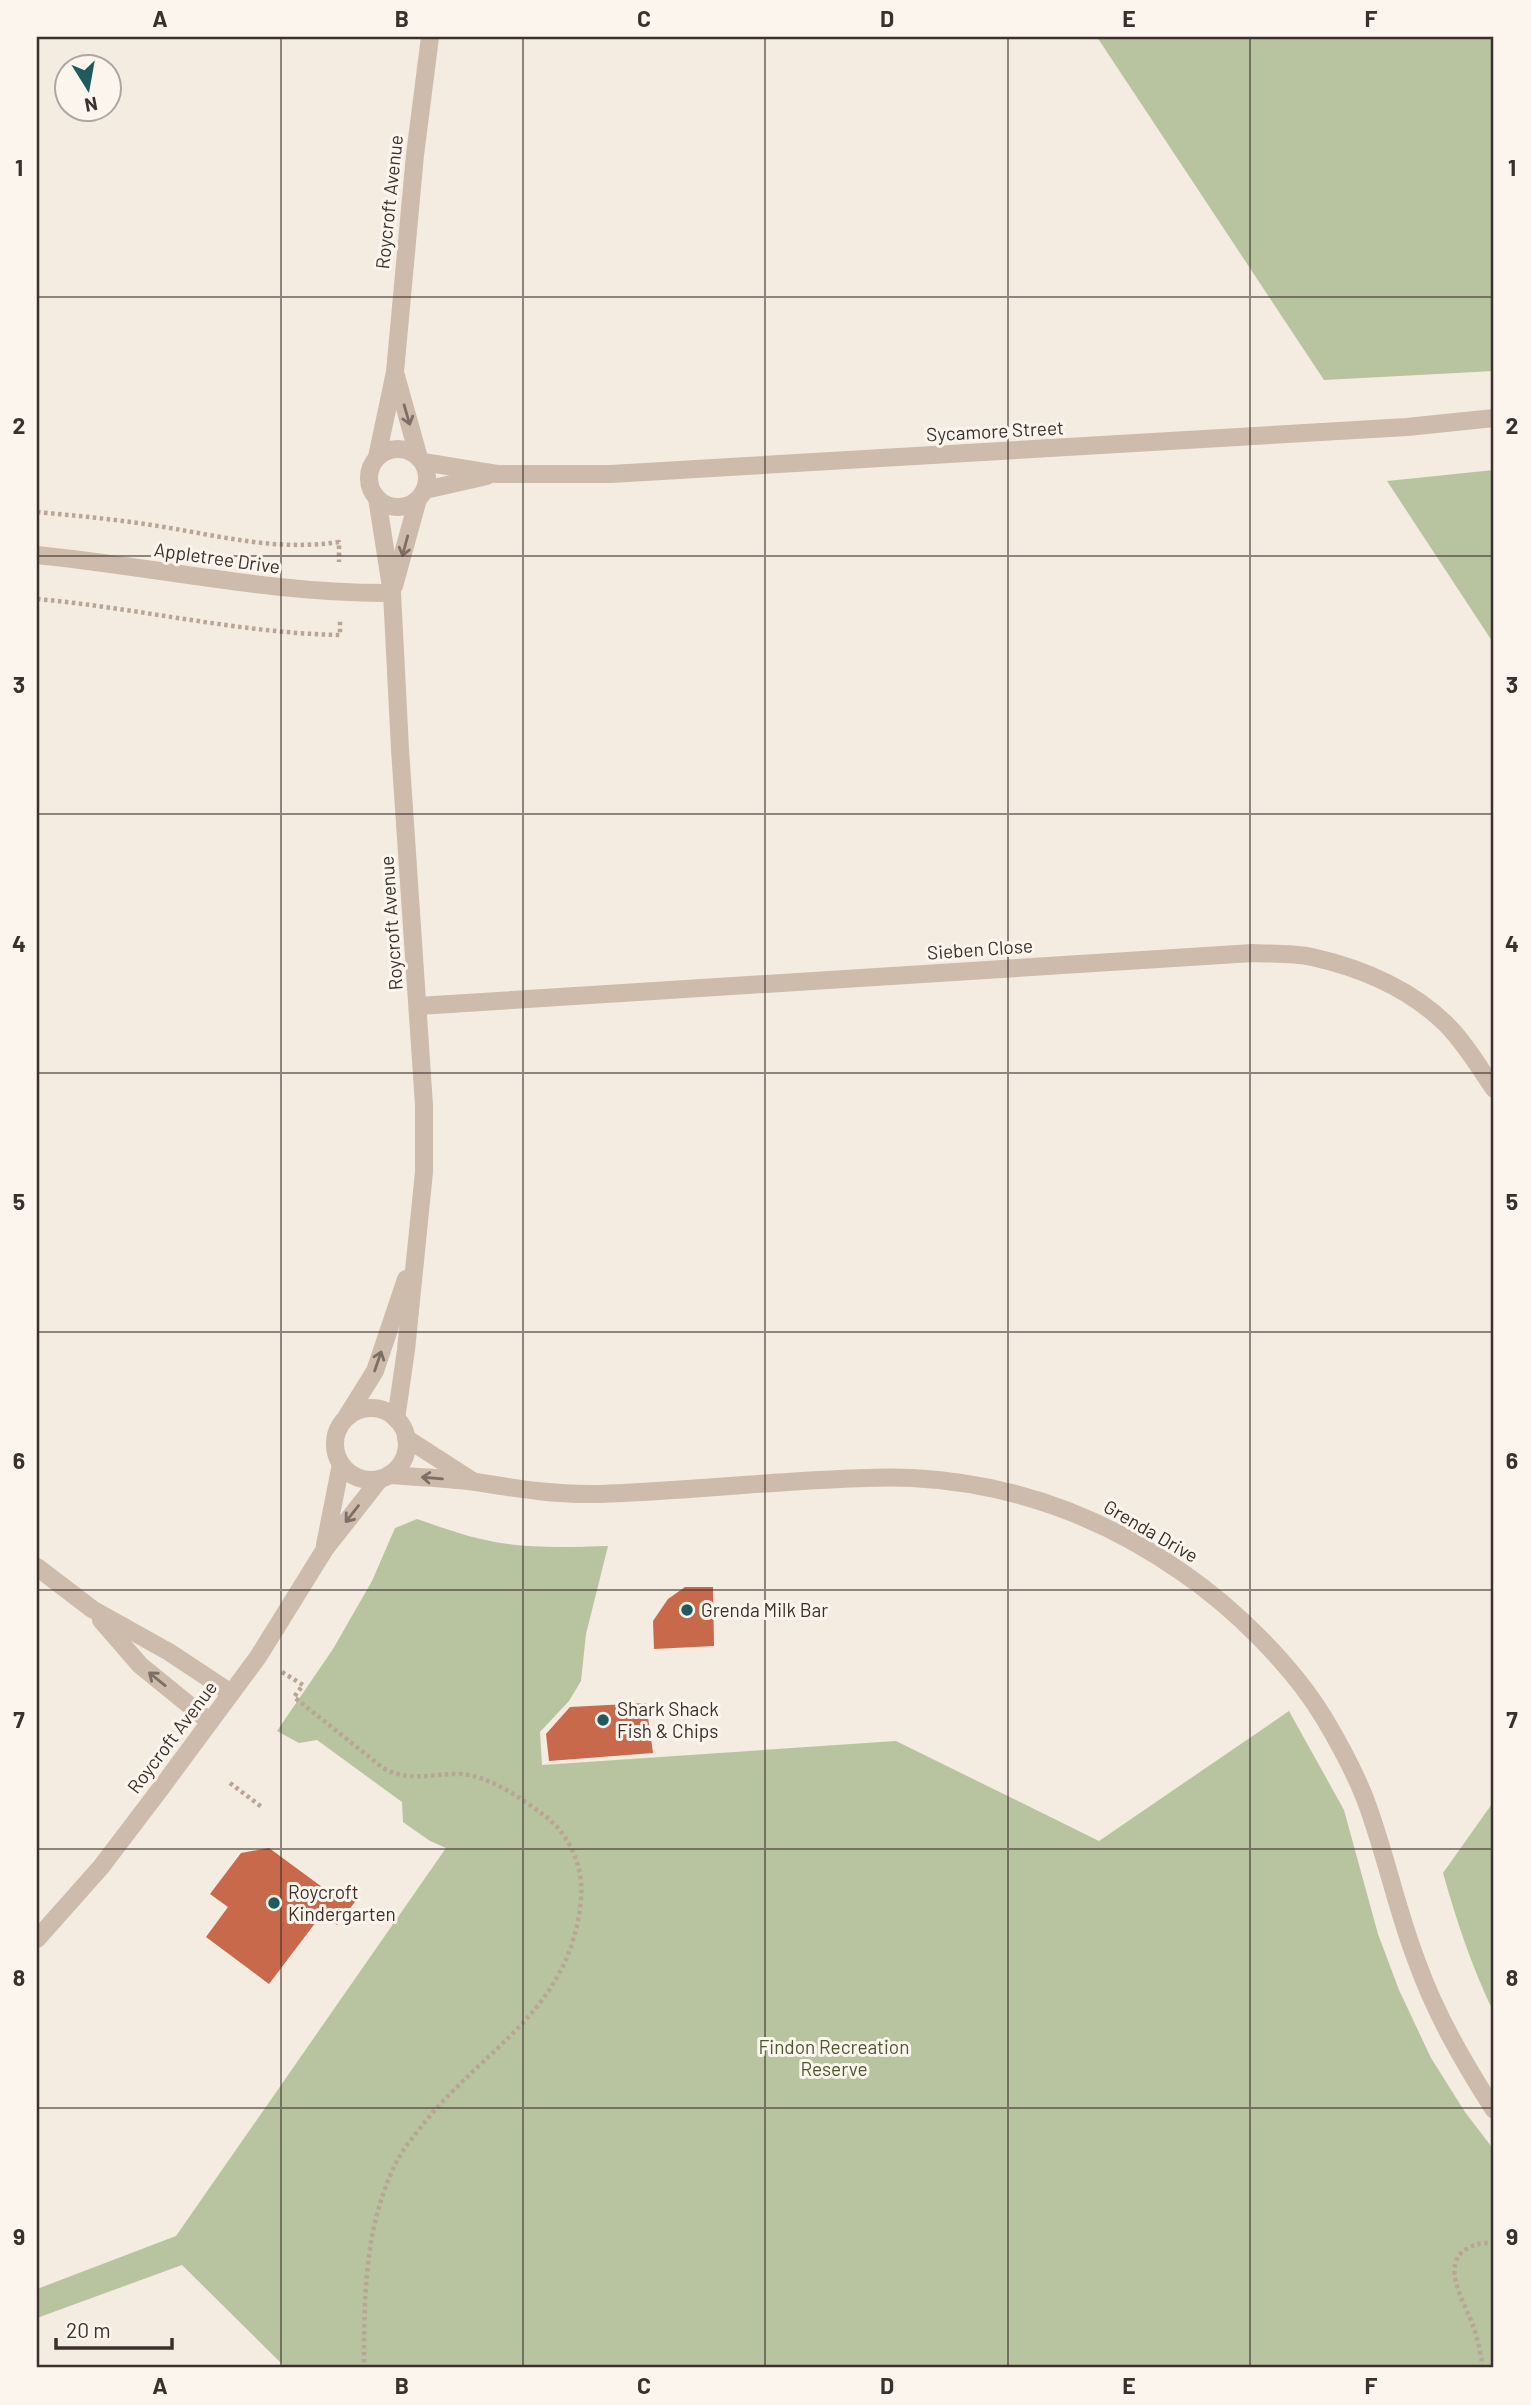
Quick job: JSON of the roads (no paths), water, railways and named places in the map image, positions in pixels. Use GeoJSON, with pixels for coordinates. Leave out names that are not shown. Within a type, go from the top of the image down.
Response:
{"type":"FeatureCollection","features":[{"type":"Feature","properties":{"kind":"street","name":"Roycroft Avenue"},"geometry":{"type":"LineString","coordinates":[[377,457],[395,372],[413,168],[430,37]]}},
{"type":"Feature","properties":{"kind":"street","name":"Roycroft Avenue"},"geometry":{"type":"LineString","coordinates":[[395,372],[421,460]]}},
{"type":"Feature","properties":{"kind":"street","name":"Sycamore Street"},"geometry":{"type":"LineString","coordinates":[[421,460],[497,474],[611,474],[1407,427],[1494,418]]}},
{"type":"Feature","properties":{"kind":"street"},"geometry":{"type":"LineString","coordinates":[[403,449],[421,460],[428,480],[422,495],[411,505],[392,507],[377,498],[371,491],[369,473],[377,457],[385,451],[403,449]]}},
{"type":"Feature","properties":{"kind":"street","name":"Sycamore Street"},"geometry":{"type":"LineString","coordinates":[[422,495],[497,474]]}},
{"type":"Feature","properties":{"kind":"street","name":"Roycroft Avenue"},"geometry":{"type":"LineString","coordinates":[[392,593],[422,495]]}},
{"type":"Feature","properties":{"kind":"street","name":"Roycroft Avenue"},"geometry":{"type":"LineString","coordinates":[[377,498],[392,593],[424,1105],[424,1172],[406,1350],[396,1419]]}},
{"type":"Feature","properties":{"kind":"street","name":"Appletree Drive"},"geometry":{"type":"LineString","coordinates":[[37,555],[235,583],[340,593],[392,593]]}},
{"type":"Feature","properties":{"kind":"street","name":"Sieben Close"},"geometry":{"type":"LineString","coordinates":[[418,1006],[1252,953],[1310,957],[1366,972],[1411,995],[1446,1024],[1494,1089]]}},
{"type":"Feature","properties":{"kind":"street","name":"Roycroft Avenue"},"geometry":{"type":"LineString","coordinates":[[344,1420],[375,1371],[416,1249]]}},
{"type":"Feature","properties":{"kind":"street"},"geometry":{"type":"LineString","coordinates":[[364,1409],[386,1412],[396,1419],[406,1438],[403,1459],[398,1468],[385,1477],[358,1478],[341,1464],[335,1442],[344,1420],[364,1409]]}},
{"type":"Feature","properties":{"kind":"street","name":"Grenda Drive"},"geometry":{"type":"LineString","coordinates":[[406,1438],[474,1482]]}},
{"type":"Feature","properties":{"kind":"street","name":"Roycroft Avenue"},"geometry":{"type":"LineString","coordinates":[[325,1549],[341,1464]]}},
{"type":"Feature","properties":{"kind":"street","name":"Roycroft Avenue"},"geometry":{"type":"LineString","coordinates":[[37,1939],[101,1867],[258,1657],[325,1549],[385,1477]]}},
{"type":"Feature","properties":{"kind":"street","name":"Grenda Drive"},"geometry":{"type":"LineString","coordinates":[[385,1477],[474,1482],[557,1494],[857,1478],[911,1478],[963,1483],[1056,1505],[1107,1526],[1160,1556],[1212,1593],[1258,1637],[1322,1714],[1363,1793],[1413,1952],[1440,2019],[1494,2110]]}},
{"type":"Feature","properties":{"kind":"street"},"geometry":{"type":"LineString","coordinates":[[37,1567],[92,1609],[169,1652],[231,1693]]}},
{"type":"Feature","properties":{"kind":"street"},"geometry":{"type":"LineString","coordinates":[[92,1609],[140,1665],[210,1722]]}},
{"type":"Feature","properties":{"kind":"place","name":"Grenda Milk Bar"},"geometry":{"type":"Point","coordinates":[687,1610]}},
{"type":"Feature","properties":{"kind":"place","name":"Shark Shack Fish & Chips"},"geometry":{"type":"Point","coordinates":[603,1720]}},
{"type":"Feature","properties":{"kind":"place","name":"Roycroft Kindergarten"},"geometry":{"type":"Point","coordinates":[274,1903]}},
{"type":"Feature","properties":{"kind":"park label","name":"Findon Recreation Reserve"},"geometry":{"type":"Point","coordinates":[834,2058]}}]}
